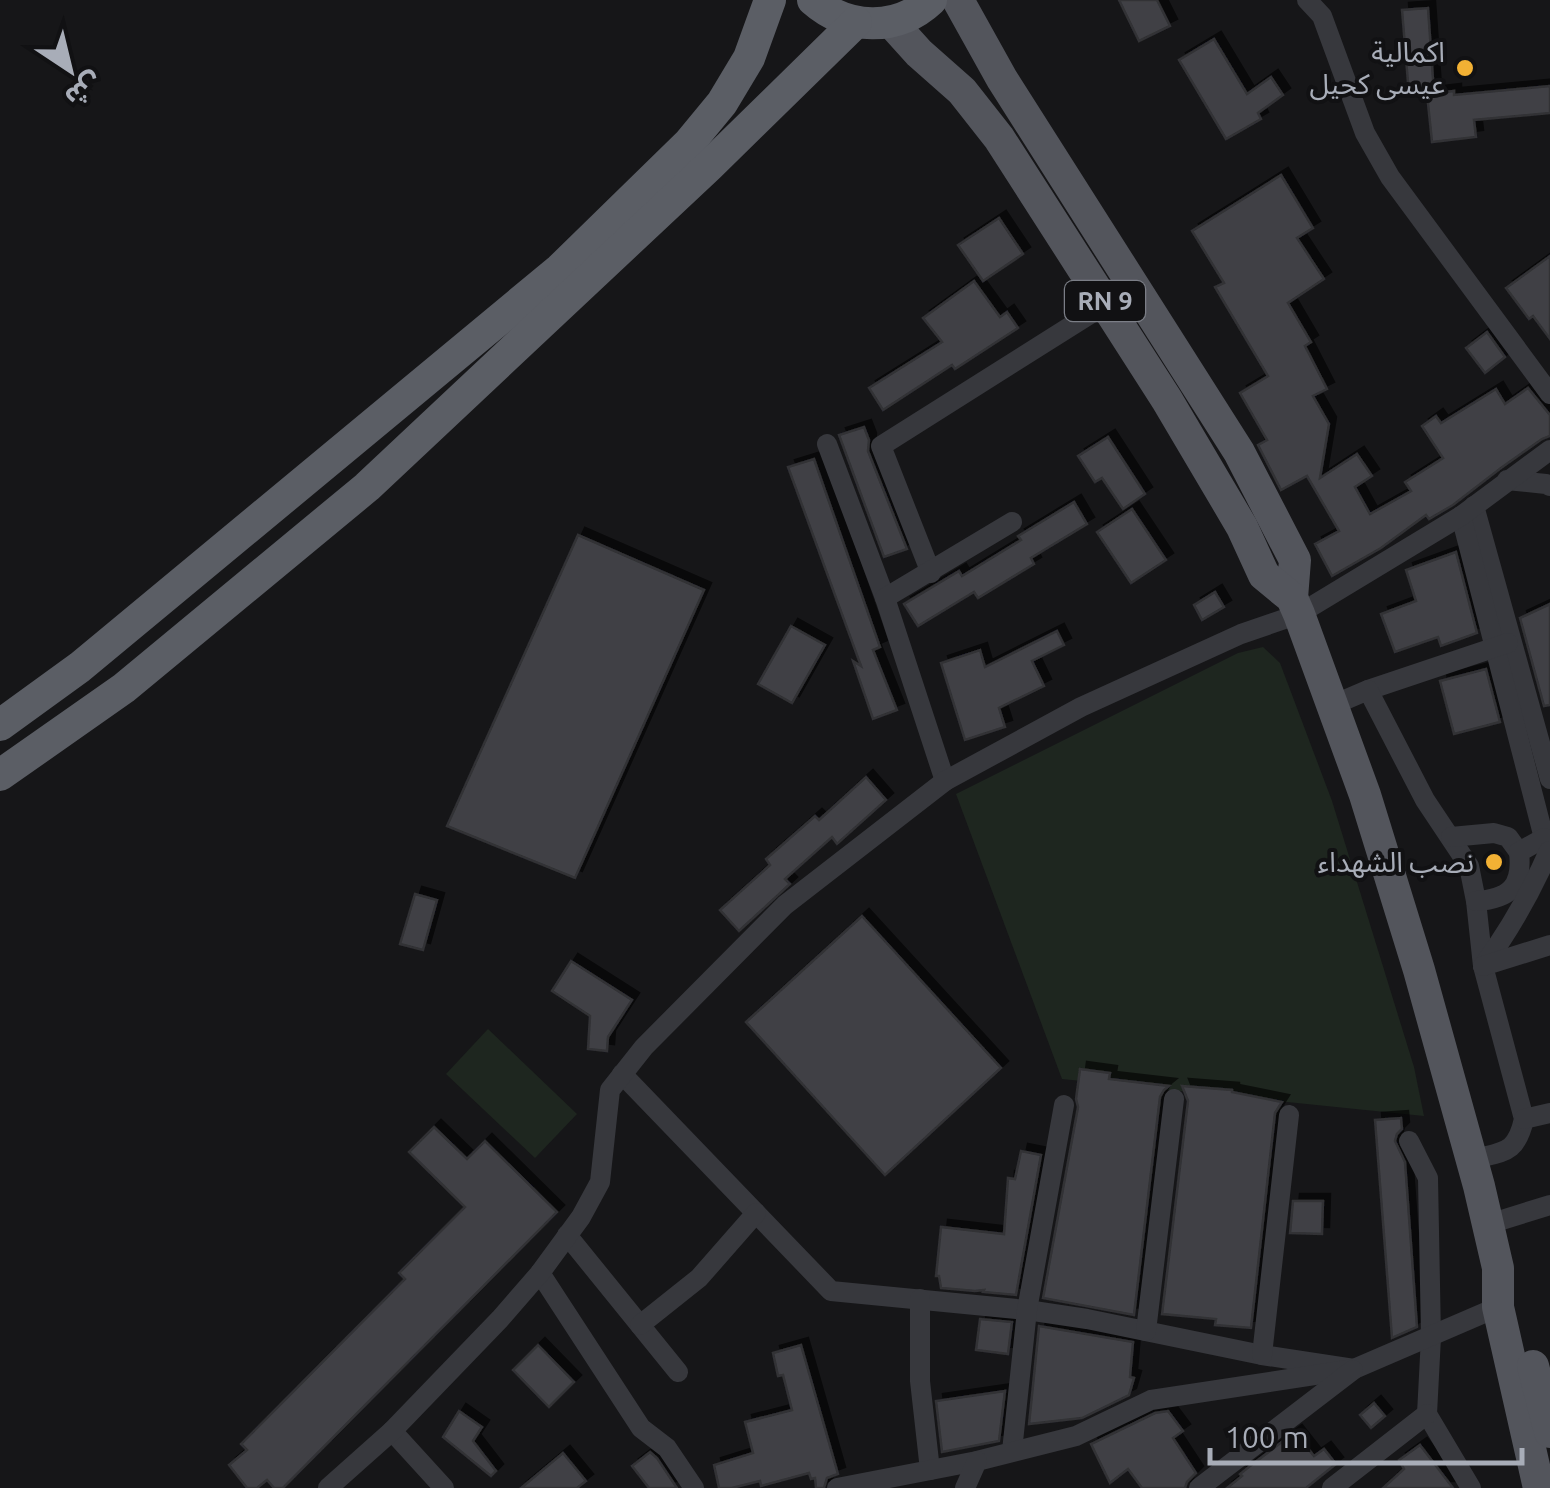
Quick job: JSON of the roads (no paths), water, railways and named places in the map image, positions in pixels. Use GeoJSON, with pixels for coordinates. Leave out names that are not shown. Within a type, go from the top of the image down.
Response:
{"type":"FeatureCollection","features":[{"type":"Feature","properties":{"kind":"highway"},"geometry":{"type":"LineString","coordinates":[[0,726],[80,667],[560,269],[689,142],[722,103],[749,58],[770,0]]}},
{"type":"Feature","properties":{"kind":"highway"},"geometry":{"type":"LineString","coordinates":[[812,0],[838,17],[874,24],[908,16],[931,0]]}},
{"type":"Feature","properties":{"kind":"highway"},"geometry":{"type":"LineString","coordinates":[[0,775],[124,688],[367,486],[709,166],[856,22]]}},
{"type":"Feature","properties":{"kind":"main road","name":"RN 9"},"geometry":{"type":"LineString","coordinates":[[958,0],[1002,79],[1239,452],[1295,560],[1296,606],[1365,795],[1414,952],[1489,1224],[1498,1268],[1498,1306],[1539,1488]]}},
{"type":"Feature","properties":{"kind":"main road","name":"RN 9"},"geometry":{"type":"LineString","coordinates":[[892,22],[919,54],[962,90],[998,138],[1230,506],[1264,574],[1296,606]]}},
{"type":"Feature","properties":{"kind":"main road","name":"RN 9"},"geometry":{"type":"LineString","coordinates":[[1498,1268],[1541,1356],[1550,1432]]}},
{"type":"Feature","properties":{"kind":"street"},"geometry":{"type":"LineString","coordinates":[[1306,0],[1322,16],[1365,133],[1390,177],[1550,394]]}},
{"type":"Feature","properties":{"kind":"street"},"geometry":{"type":"LineString","coordinates":[[931,573],[881,446],[1106,304]]}},
{"type":"Feature","properties":{"kind":"street"},"geometry":{"type":"LineString","coordinates":[[827,444],[885,598],[946,781]]}},
{"type":"Feature","properties":{"kind":"street"},"geometry":{"type":"LineString","coordinates":[[328,1488],[392,1431],[540,1273],[582,1217],[600,1182],[610,1090],[644,1046],[785,906],[946,781],[1082,707],[1296,606],[1468,511],[1550,450]]}},
{"type":"Feature","properties":{"kind":"street"},"geometry":{"type":"LineString","coordinates":[[1506,480],[1550,486]]}},
{"type":"Feature","properties":{"kind":"street"},"geometry":{"type":"LineString","coordinates":[[1468,511],[1504,644],[1548,848],[1530,892],[1482,966]]}},
{"type":"Feature","properties":{"kind":"street"},"geometry":{"type":"LineString","coordinates":[[885,598],[1012,522]]}},
{"type":"Feature","properties":{"kind":"street"},"geometry":{"type":"LineString","coordinates":[[1333,705],[1504,644]]}},
{"type":"Feature","properties":{"kind":"street"},"geometry":{"type":"LineString","coordinates":[[1504,644],[1550,778]]}},
{"type":"Feature","properties":{"kind":"street"},"geometry":{"type":"LineString","coordinates":[[1368,690],[1425,800],[1469,866],[1482,966],[1524,1119],[1515,1145],[1471,1160]]}},
{"type":"Feature","properties":{"kind":"street"},"geometry":{"type":"LineString","coordinates":[[1451,837],[1494,833],[1508,838],[1519,852],[1521,869],[1514,886],[1497,900],[1476,901]]}},
{"type":"Feature","properties":{"kind":"street"},"geometry":{"type":"LineString","coordinates":[[1519,852],[1548,848]]}},
{"type":"Feature","properties":{"kind":"street"},"geometry":{"type":"LineString","coordinates":[[1482,966],[1550,945]]}},
{"type":"Feature","properties":{"kind":"street"},"geometry":{"type":"LineString","coordinates":[[622,1074],[831,1290],[1027,1310],[1262,1355],[1354,1368]]}},
{"type":"Feature","properties":{"kind":"street"},"geometry":{"type":"LineString","coordinates":[[1146,1331],[1174,1099]]}},
{"type":"Feature","properties":{"kind":"street"},"geometry":{"type":"LineString","coordinates":[[1012,1451],[1027,1310],[1064,1105]]}},
{"type":"Feature","properties":{"kind":"street"},"geometry":{"type":"LineString","coordinates":[[1524,1119],[1550,1113]]}},
{"type":"Feature","properties":{"kind":"street"},"geometry":{"type":"LineString","coordinates":[[1262,1355],[1288,1115]]}},
{"type":"Feature","properties":{"kind":"street"},"geometry":{"type":"LineString","coordinates":[[1410,1141],[1428,1178],[1428,1414],[1471,1488]]}},
{"type":"Feature","properties":{"kind":"street"},"geometry":{"type":"LineString","coordinates":[[1489,1224],[1550,1205]]}},
{"type":"Feature","properties":{"kind":"street"},"geometry":{"type":"LineString","coordinates":[[640,1325],[698,1278],[756,1213]]}},
{"type":"Feature","properties":{"kind":"street"},"geometry":{"type":"LineString","coordinates":[[567,1235],[678,1372]]}},
{"type":"Feature","properties":{"kind":"street"},"geometry":{"type":"LineString","coordinates":[[540,1273],[641,1428],[667,1448],[694,1488]]}},
{"type":"Feature","properties":{"kind":"street"},"geometry":{"type":"LineString","coordinates":[[920,1300],[920,1381],[930,1470]]}},
{"type":"Feature","properties":{"kind":"street"},"geometry":{"type":"LineString","coordinates":[[837,1488],[976,1461],[1076,1436],[1151,1400],[1354,1368],[1498,1306]]}},
{"type":"Feature","properties":{"kind":"street"},"geometry":{"type":"LineString","coordinates":[[1199,1488],[1354,1368]]}},
{"type":"Feature","properties":{"kind":"street"},"geometry":{"type":"LineString","coordinates":[[1332,1488],[1428,1414]]}},
{"type":"Feature","properties":{"kind":"street"},"geometry":{"type":"LineString","coordinates":[[392,1431],[444,1488]]}},
{"type":"Feature","properties":{"kind":"street"},"geometry":{"type":"LineString","coordinates":[[965,1488],[976,1461]]}},
{"type":"Feature","properties":{"kind":"place","name":"اكمالية عيسى كحيل"},"geometry":{"type":"Point","coordinates":[1465,68]}},
{"type":"Feature","properties":{"kind":"place","name":"نصب الشهداء"},"geometry":{"type":"Point","coordinates":[1494,862]}}]}
